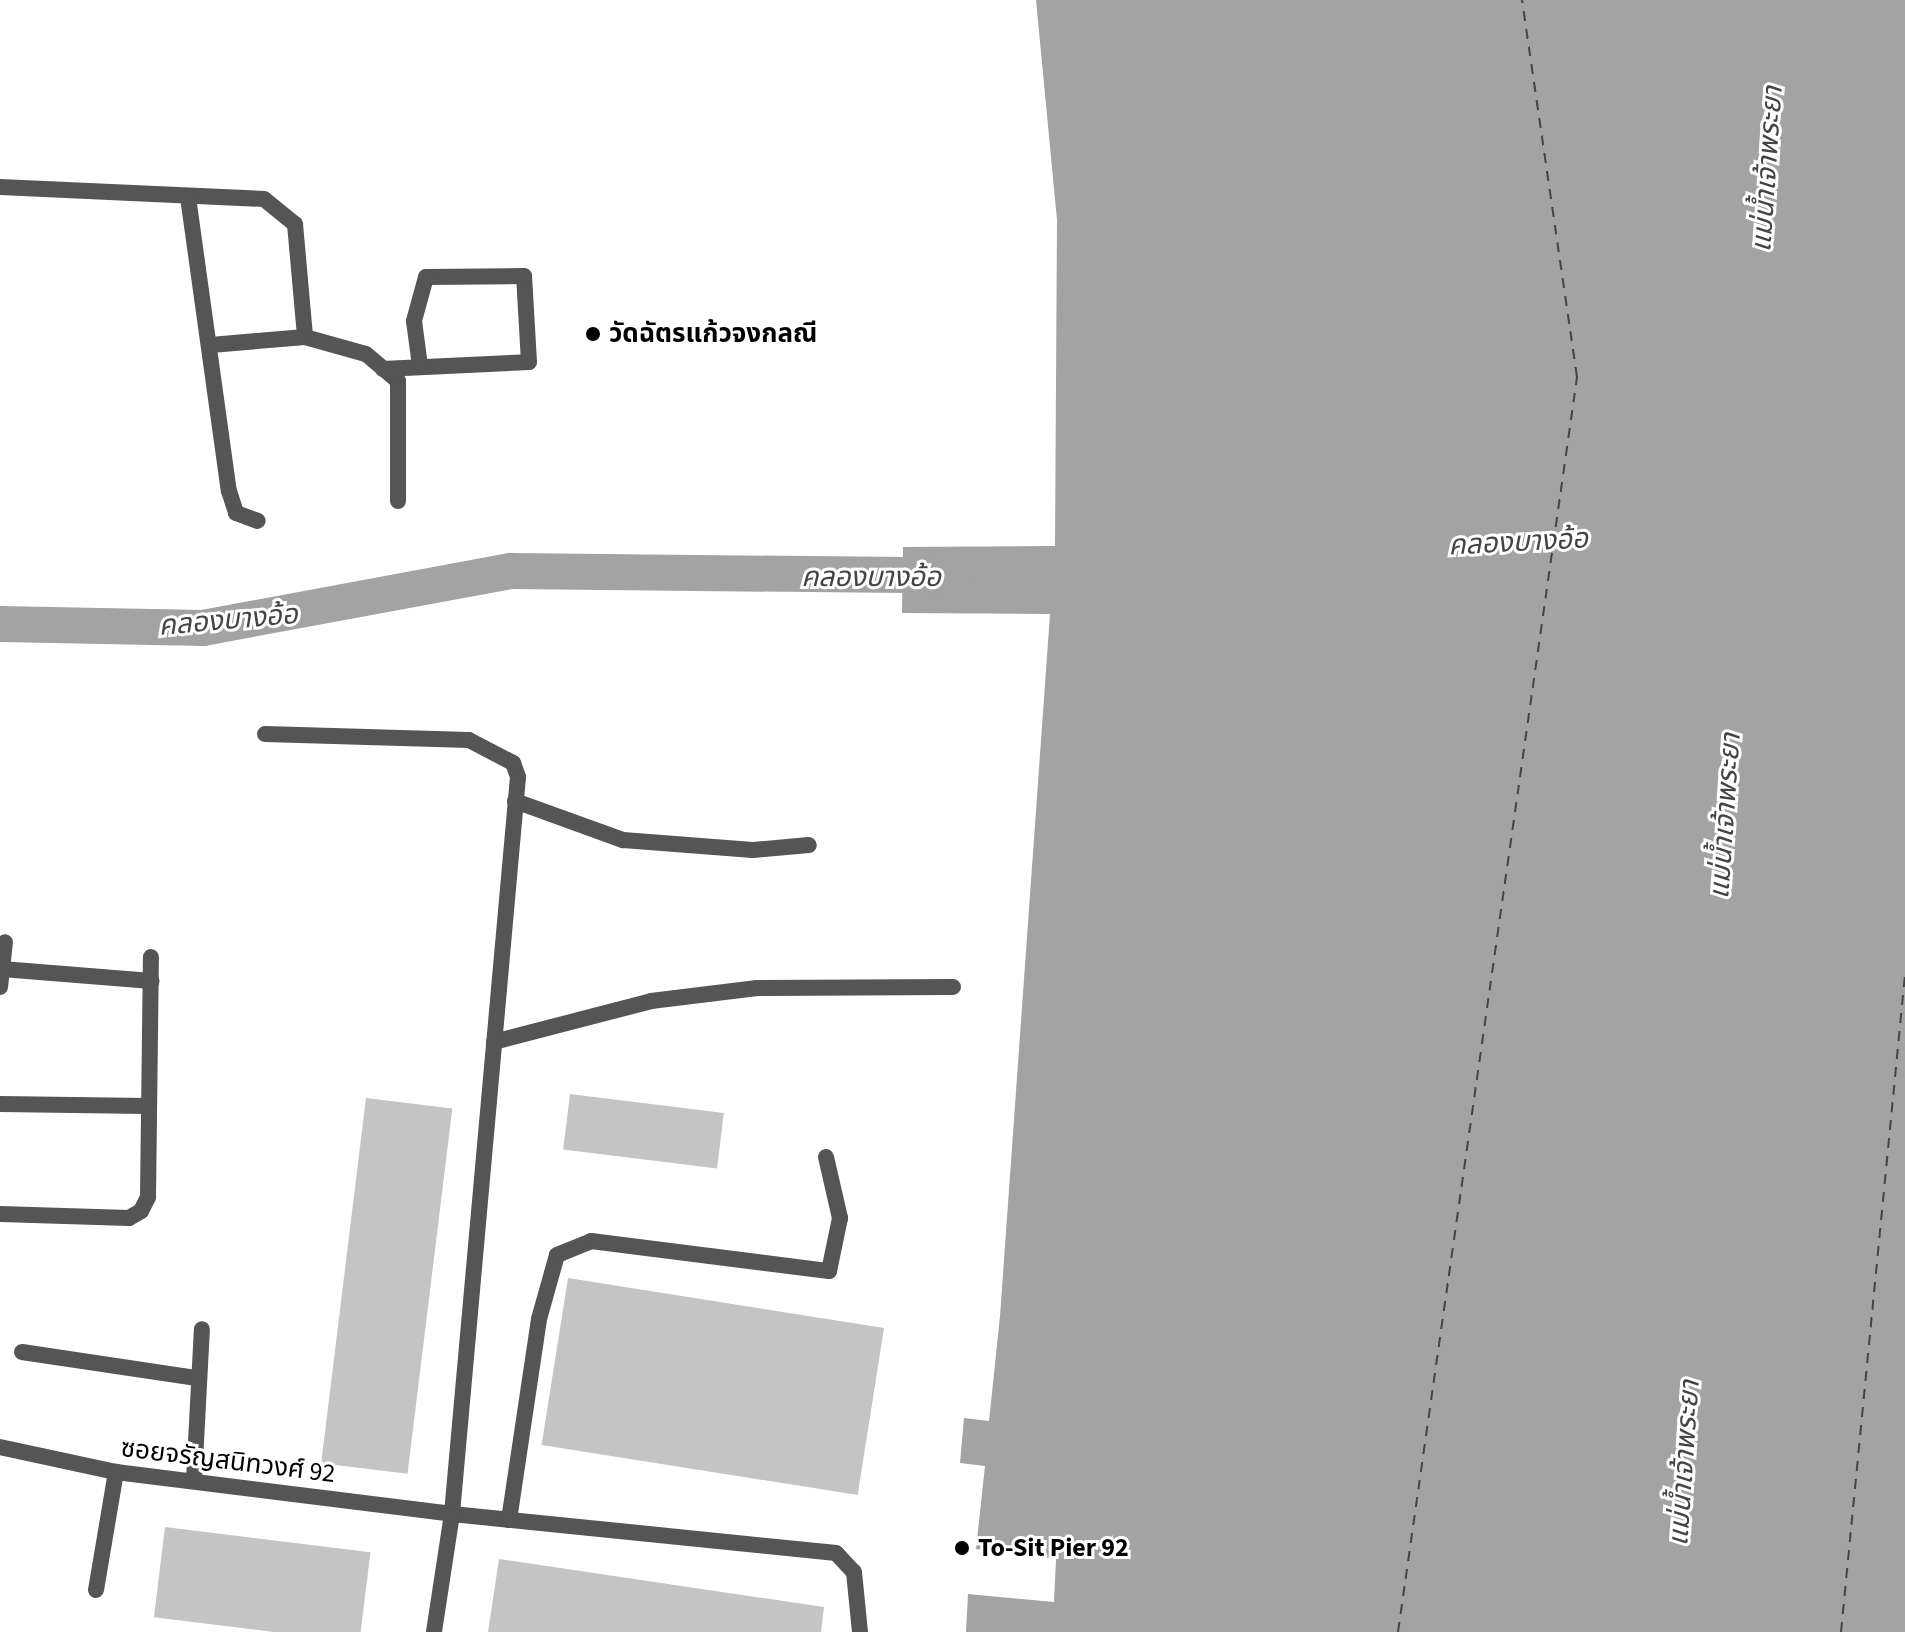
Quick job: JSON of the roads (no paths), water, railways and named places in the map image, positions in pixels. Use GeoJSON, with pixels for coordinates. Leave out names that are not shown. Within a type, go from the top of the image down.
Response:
{"type":"FeatureCollection","features":[{"type":"Feature","properties":{"kind":"street"},"geometry":{"type":"LineString","coordinates":[[0,187],[264,199],[295,224],[305,337]]}},
{"type":"Feature","properties":{"kind":"street"},"geometry":{"type":"LineString","coordinates":[[188,197],[229,491],[236,513],[258,521]]}},
{"type":"Feature","properties":{"kind":"street"},"geometry":{"type":"LineString","coordinates":[[383,369],[529,362],[524,276],[426,277],[414,321],[420,366]]}},
{"type":"Feature","properties":{"kind":"street"},"geometry":{"type":"LineString","coordinates":[[211,345],[305,337],[366,354],[398,381],[398,501]]}},
{"type":"Feature","properties":{"kind":"street"},"geometry":{"type":"LineString","coordinates":[[265,734],[469,740],[513,763],[515,801],[452,1514],[434,1632]]}},
{"type":"Feature","properties":{"kind":"street"},"geometry":{"type":"LineString","coordinates":[[515,801],[623,840],[753,850],[809,845]]}},
{"type":"Feature","properties":{"kind":"street"},"geometry":{"type":"LineString","coordinates":[[0,987],[5,942]]}},
{"type":"Feature","properties":{"kind":"street"},"geometry":{"type":"LineString","coordinates":[[0,1214],[129,1218],[141,1211],[148,1197],[151,957]]}},
{"type":"Feature","properties":{"kind":"street"},"geometry":{"type":"LineString","coordinates":[[2,969],[152,981]]}},
{"type":"Feature","properties":{"kind":"street"},"geometry":{"type":"LineString","coordinates":[[494,1042],[651,1001],[757,988],[953,987]]}},
{"type":"Feature","properties":{"kind":"street"},"geometry":{"type":"LineString","coordinates":[[0,1104],[147,1106]]}},
{"type":"Feature","properties":{"kind":"street"},"geometry":{"type":"LineString","coordinates":[[509,1520],[539,1319],[557,1255],[591,1241],[829,1271],[840,1218],[826,1157]]}},
{"type":"Feature","properties":{"kind":"street"},"geometry":{"type":"LineString","coordinates":[[194,1480],[197,1378],[202,1329]]}},
{"type":"Feature","properties":{"kind":"street"},"geometry":{"type":"LineString","coordinates":[[22,1352],[197,1378]]}},
{"type":"Feature","properties":{"kind":"street","name":"ซอยจรัญสนิทวงศ์ 92"},"geometry":{"type":"LineString","coordinates":[[0,1447],[116,1472],[452,1514],[836,1553],[854,1572],[860,1632]]}},
{"type":"Feature","properties":{"kind":"street"},"geometry":{"type":"LineString","coordinates":[[96,1590],[116,1472]]}},
{"type":"Feature","properties":{"kind":"water","name":"แม่น้ำเจ้าพระยา"},"geometry":{"type":"Polygon","coordinates":[[[1036,0],[1905,0],[1905,1632],[966,1632],[968,1594],[1054,1602],[1056,1559],[976,1549],[985,1466],[960,1463],[964,1418],[989,1421],[1000,1316],[1050,614],[902,613],[903,547],[1055,546],[1057,220],[1036,0]]]}},
{"type":"Feature","properties":{"kind":"waterway","name":"คลองบางอ้อ"},"geometry":{"type":"LineString","coordinates":[[0,624],[203,628],[512,571],[953,576]]}},
{"type":"Feature","properties":{"kind":"place","name":"วัดฉัตรแก้วจงกลณี"},"geometry":{"type":"Point","coordinates":[593,334]}},
{"type":"Feature","properties":{"kind":"place","name":"To-Sit Pier 92"},"geometry":{"type":"Point","coordinates":[962,1548]}}]}
